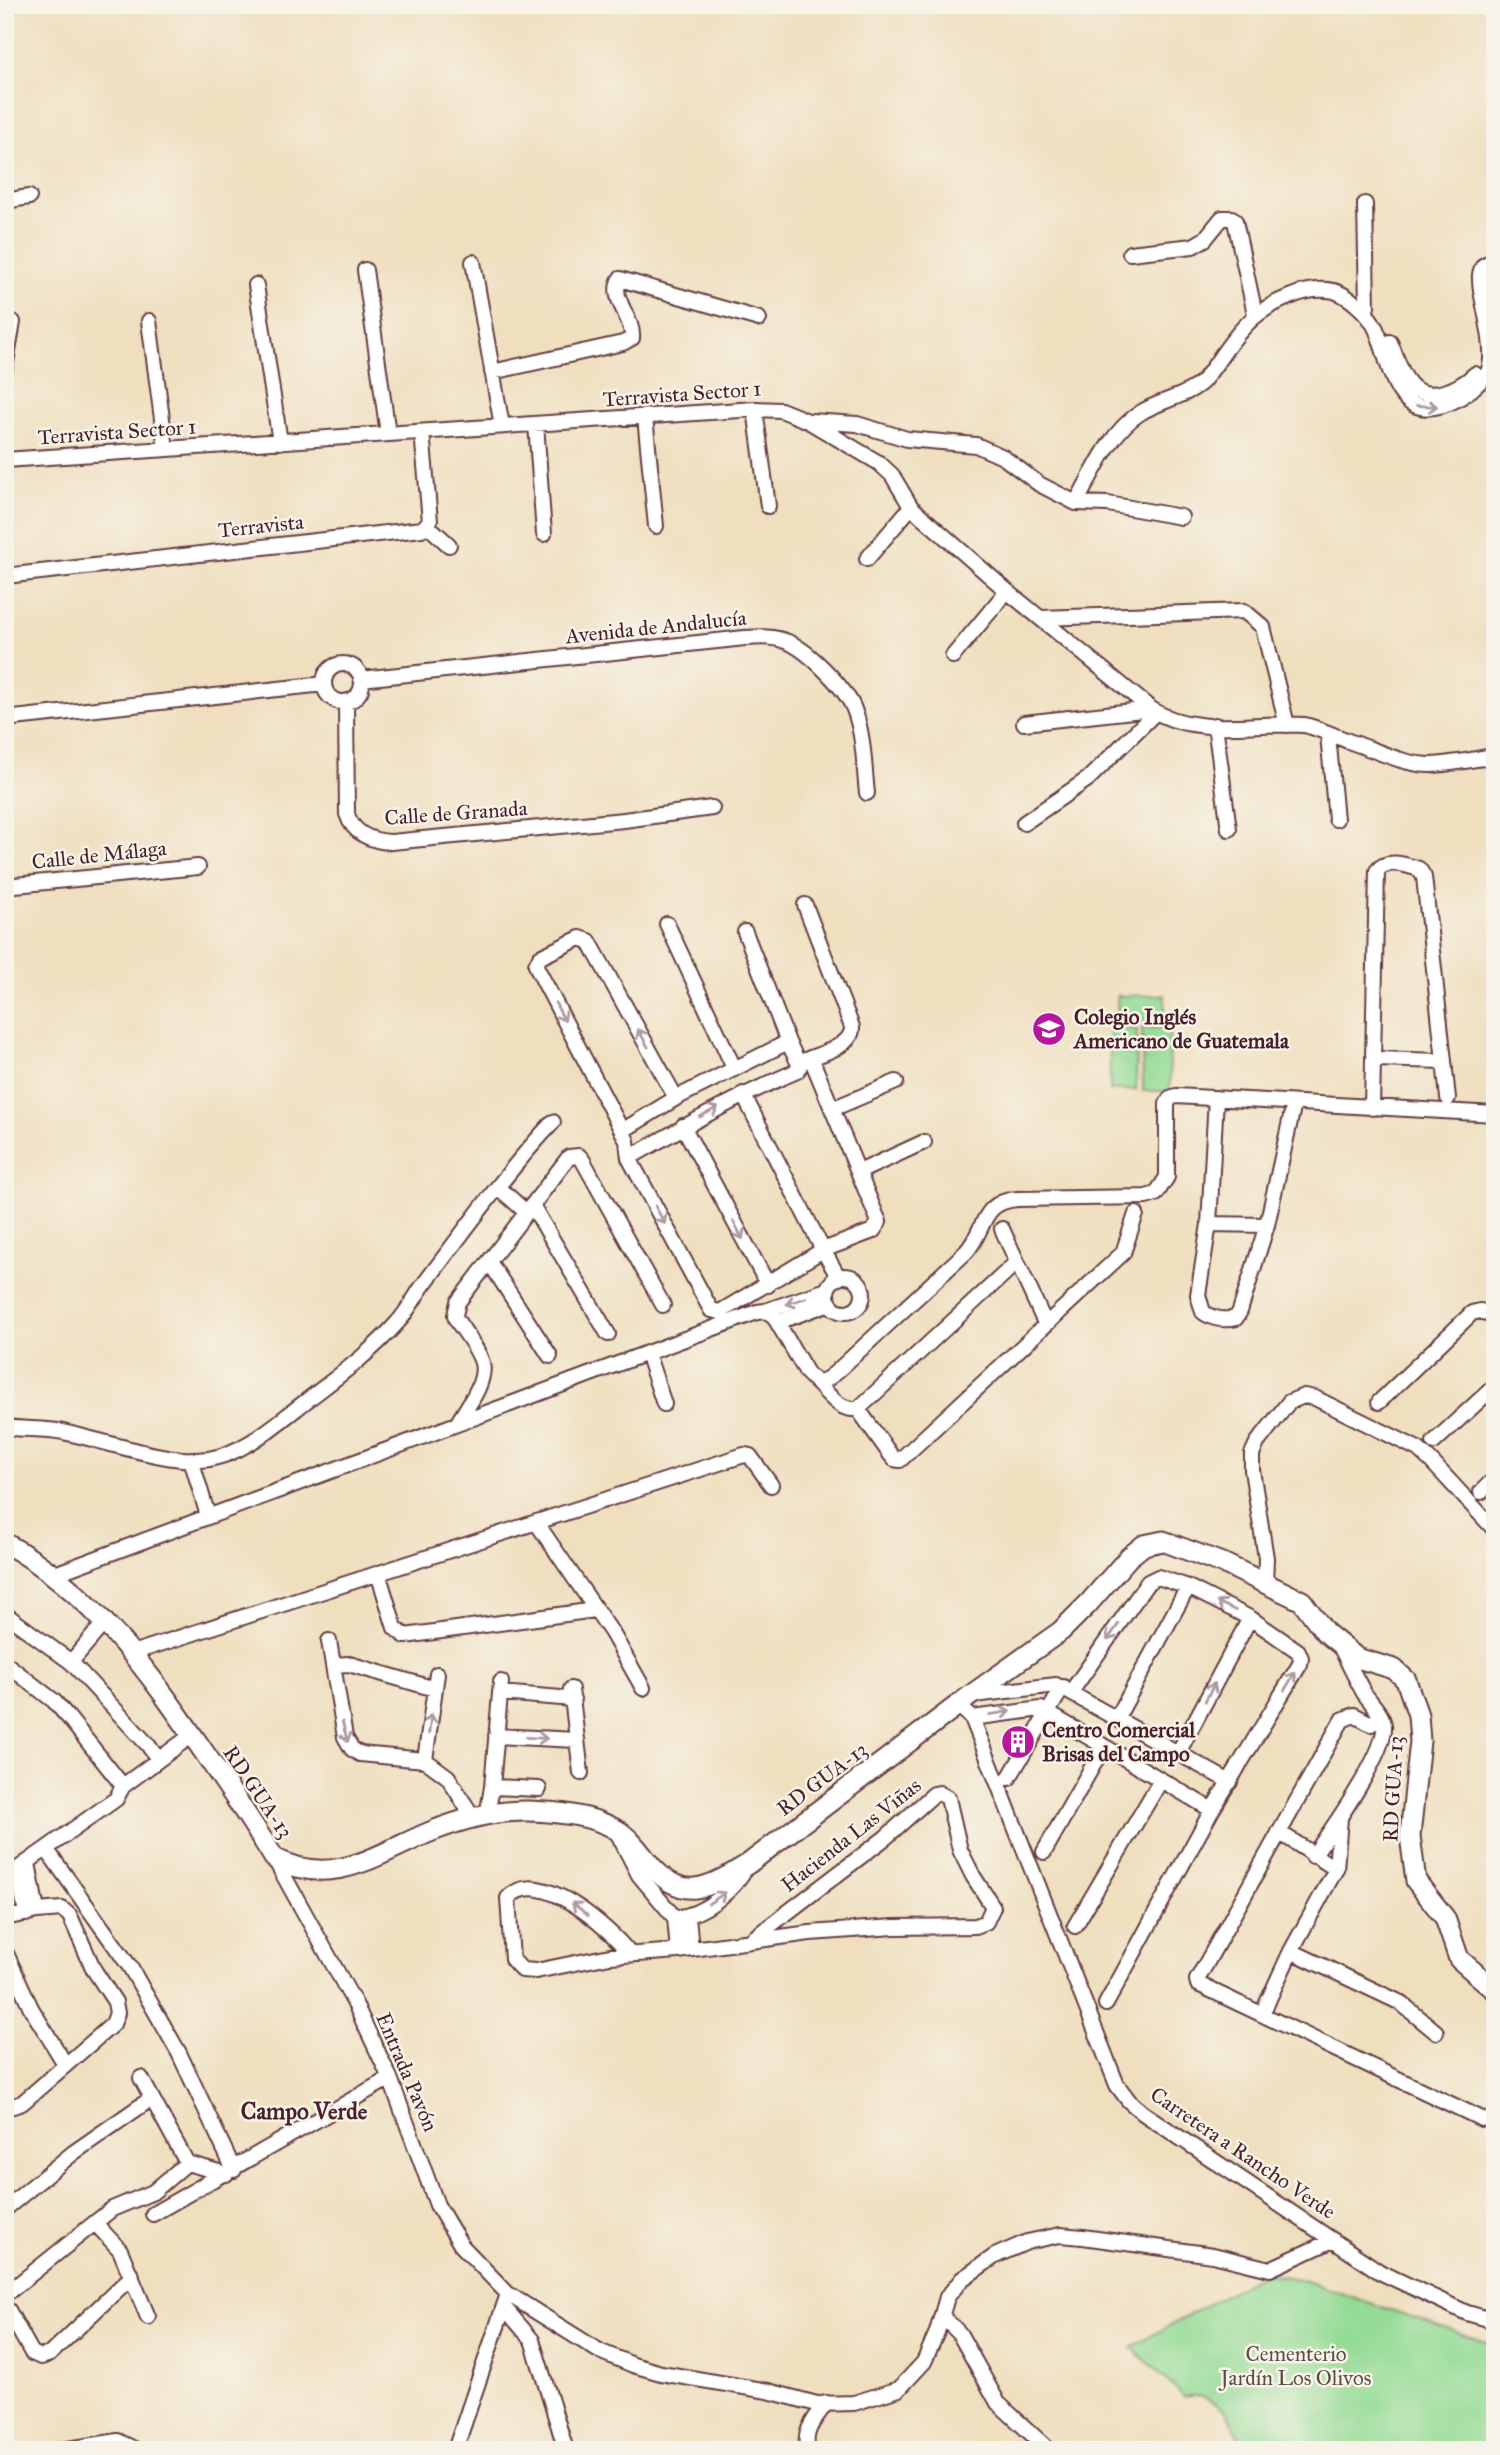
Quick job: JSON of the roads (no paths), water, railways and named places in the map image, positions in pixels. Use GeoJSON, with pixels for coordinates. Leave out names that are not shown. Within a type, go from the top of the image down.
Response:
{"type":"FeatureCollection","features":[{"type":"Feature","properties":{"kind":"main road","name":"RD GUA-13"},"geometry":{"type":"LineString","coordinates":[[5,1543],[87,1603],[132,1653],[192,1735],[274,1858],[305,1869],[342,1868],[367,1862],[445,1826],[480,1817],[526,1811],[572,1815],[616,1829],[631,1842],[657,1873],[673,1885],[683,1888],[715,1884],[748,1864],[967,1706],[1061,1632],[1129,1557],[1144,1545],[1163,1541],[1181,1546],[1227,1564],[1302,1601],[1325,1632],[1357,1658],[1394,1669],[1406,1680],[1418,1715],[1420,1741],[1410,1836],[1416,1881],[1445,1918],[1459,1959],[1495,1990]]}},
{"type":"Feature","properties":{"kind":"street"},"geometry":{"type":"LineString","coordinates":[[5,201],[29,197]]}},
{"type":"Feature","properties":{"kind":"street"},"geometry":{"type":"LineString","coordinates":[[1364,204],[1367,307]]}},
{"type":"Feature","properties":{"kind":"street"},"geometry":{"type":"LineString","coordinates":[[1130,253],[1193,246],[1205,239],[1222,218],[1232,218],[1236,221],[1255,314]]}},
{"type":"Feature","properties":{"kind":"street"},"geometry":{"type":"LineString","coordinates":[[1348,299],[1376,328],[1397,387],[1405,398],[1416,406],[1430,408],[1446,405],[1460,398],[1487,374],[1490,340],[1479,276],[1484,265],[1495,260]]}},
{"type":"Feature","properties":{"kind":"street"},"geometry":{"type":"LineString","coordinates":[[473,262],[502,426]]}},
{"type":"Feature","properties":{"kind":"street"},"geometry":{"type":"LineString","coordinates":[[365,270],[388,434]]}},
{"type":"Feature","properties":{"kind":"street"},"geometry":{"type":"LineString","coordinates":[[492,372],[623,343],[632,338],[633,330],[617,294],[617,283],[620,279],[759,319]]}},
{"type":"Feature","properties":{"kind":"street"},"geometry":{"type":"LineString","coordinates":[[256,285],[280,442]]}},
{"type":"Feature","properties":{"kind":"street"},"geometry":{"type":"LineString","coordinates":[[1076,503],[1126,424],[1141,412],[1182,395],[1201,382],[1255,314],[1306,290],[1335,292],[1367,307],[1383,328],[1407,381],[1418,391],[1436,394],[1458,386],[1480,369],[1490,354]]}},
{"type":"Feature","properties":{"kind":"street"},"geometry":{"type":"LineString","coordinates":[[149,321],[166,449]]}},
{"type":"Feature","properties":{"kind":"street"},"geometry":{"type":"LineString","coordinates":[[5,368],[13,322]]}},
{"type":"Feature","properties":{"kind":"street"},"geometry":{"type":"LineString","coordinates":[[755,409],[768,506]]}},
{"type":"Feature","properties":{"kind":"street","name":"Terravista Sector 1"},"geometry":{"type":"LineString","coordinates":[[5,460],[755,409],[781,410],[808,421],[879,463],[892,475],[911,507],[1007,590],[1154,710],[1184,723],[1307,725],[1328,735],[1424,764],[1495,756]]}},
{"type":"Feature","properties":{"kind":"street"},"geometry":{"type":"LineString","coordinates":[[645,417],[656,526]]}},
{"type":"Feature","properties":{"kind":"street"},"geometry":{"type":"LineString","coordinates":[[808,421],[857,424],[907,439],[976,445],[1003,457],[1039,484],[1076,503],[1108,504],[1181,517]]}},
{"type":"Feature","properties":{"kind":"street"},"geometry":{"type":"LineString","coordinates":[[536,424],[544,534]]}},
{"type":"Feature","properties":{"kind":"street"},"geometry":{"type":"LineString","coordinates":[[422,432],[430,515],[427,525],[449,545]]}},
{"type":"Feature","properties":{"kind":"street"},"geometry":{"type":"LineString","coordinates":[[867,559],[911,507]]}},
{"type":"Feature","properties":{"kind":"street","name":"Terravista"},"geometry":{"type":"LineString","coordinates":[[5,576],[422,529],[427,525]]}},
{"type":"Feature","properties":{"kind":"street"},"geometry":{"type":"LineString","coordinates":[[953,656],[1007,590]]}},
{"type":"Feature","properties":{"kind":"street"},"geometry":{"type":"LineString","coordinates":[[1041,618],[1244,611],[1263,627],[1287,725]]}},
{"type":"Feature","properties":{"kind":"street","name":"Avenida de Andalucía"},"geometry":{"type":"LineString","coordinates":[[361,679],[734,639],[777,639],[788,642],[811,658],[852,704],[859,728],[866,786]]}},
{"type":"Feature","properties":{"kind":"street"},"geometry":{"type":"LineString","coordinates":[[344,664],[354,668],[361,679],[357,695],[346,702],[334,700],[325,690],[327,672],[337,665],[344,664]]}},
{"type":"Feature","properties":{"kind":"street"},"geometry":{"type":"LineString","coordinates":[[5,719],[324,684]]}},
{"type":"Feature","properties":{"kind":"street","name":"Calle de Granada"},"geometry":{"type":"LineString","coordinates":[[346,702],[347,814],[356,830],[376,841],[391,842],[624,820],[712,808]]}},
{"type":"Feature","properties":{"kind":"street"},"geometry":{"type":"LineString","coordinates":[[1024,723],[1154,710]]}},
{"type":"Feature","properties":{"kind":"street"},"geometry":{"type":"LineString","coordinates":[[1024,823],[1088,779],[1154,710]]}},
{"type":"Feature","properties":{"kind":"street"},"geometry":{"type":"LineString","coordinates":[[1214,725],[1230,830]]}},
{"type":"Feature","properties":{"kind":"street"},"geometry":{"type":"LineString","coordinates":[[1328,735],[1336,820]]}},
{"type":"Feature","properties":{"kind":"street"},"geometry":{"type":"LineString","coordinates":[[1372,1108],[1377,871],[1386,863],[1419,869],[1423,877],[1448,1098]]}},
{"type":"Feature","properties":{"kind":"street","name":"Calle de Málaga"},"geometry":{"type":"LineString","coordinates":[[5,886],[198,867]]}},
{"type":"Feature","properties":{"kind":"street"},"geometry":{"type":"LineString","coordinates":[[629,1158],[743,1094],[797,1071],[804,1060],[847,1041],[852,1033],[804,905]]}},
{"type":"Feature","properties":{"kind":"street"},"geometry":{"type":"LineString","coordinates":[[667,924],[734,1068]]}},
{"type":"Feature","properties":{"kind":"street"},"geometry":{"type":"LineString","coordinates":[[676,1098],[589,941],[580,938],[540,957],[536,964],[538,970],[627,1141],[629,1158],[711,1310],[716,1313],[725,1311],[823,1250],[873,1231],[877,1227],[878,1217],[832,1109],[804,1060],[788,1042],[745,932]]}},
{"type":"Feature","properties":{"kind":"street"},"geometry":{"type":"LineString","coordinates":[[622,1131],[676,1098],[788,1042]]}},
{"type":"Feature","properties":{"kind":"street"},"geometry":{"type":"LineString","coordinates":[[1374,1059],[1444,1061]]}},
{"type":"Feature","properties":{"kind":"street"},"geometry":{"type":"LineString","coordinates":[[832,1109],[896,1082]]}},
{"type":"Feature","properties":{"kind":"street"},"geometry":{"type":"LineString","coordinates":[[743,1094],[839,1278]]}},
{"type":"Feature","properties":{"kind":"street"},"geometry":{"type":"LineString","coordinates":[[819,1385],[966,1252],[977,1238],[986,1215],[1006,1200],[1156,1194],[1167,1177],[1166,1115],[1170,1098],[1176,1096],[1372,1108],[1491,1111]]}},
{"type":"Feature","properties":{"kind":"street"},"geometry":{"type":"LineString","coordinates":[[1216,1098],[1209,1224],[1198,1295],[1200,1307],[1208,1316],[1224,1319],[1236,1318],[1240,1311],[1268,1225],[1294,1103]]}},
{"type":"Feature","properties":{"kind":"street"},"geometry":{"type":"LineString","coordinates":[[7,1429],[59,1431],[191,1460],[209,1459],[257,1439],[362,1357],[398,1322],[498,1187],[553,1122]]}},
{"type":"Feature","properties":{"kind":"street"},"geometry":{"type":"LineString","coordinates":[[683,1126],[768,1285]]}},
{"type":"Feature","properties":{"kind":"street"},"geometry":{"type":"LineString","coordinates":[[859,1172],[924,1142]]}},
{"type":"Feature","properties":{"kind":"street"},"geometry":{"type":"LineString","coordinates":[[457,1424],[482,1376],[482,1363],[456,1320],[458,1302],[569,1157],[579,1156],[663,1305]]}},
{"type":"Feature","properties":{"kind":"street"},"geometry":{"type":"LineString","coordinates":[[498,1187],[529,1208],[608,1334]]}},
{"type":"Feature","properties":{"kind":"street"},"geometry":{"type":"LineString","coordinates":[[858,1409],[894,1459],[900,1460],[1122,1252],[1136,1214]]}},
{"type":"Feature","properties":{"kind":"street"},"geometry":{"type":"LineString","coordinates":[[1209,1224],[1268,1225]]}},
{"type":"Feature","properties":{"kind":"street"},"geometry":{"type":"LineString","coordinates":[[1003,1229],[1045,1323]]}},
{"type":"Feature","properties":{"kind":"street"},"geometry":{"type":"LineString","coordinates":[[765,1311],[773,1315],[778,1322],[807,1373],[839,1404],[858,1409],[1017,1262]]}},
{"type":"Feature","properties":{"kind":"street"},"geometry":{"type":"LineString","coordinates":[[490,1263],[550,1356]]}},
{"type":"Feature","properties":{"kind":"street"},"geometry":{"type":"LineString","coordinates":[[848,1276],[861,1285],[862,1300],[857,1307],[843,1311],[829,1297],[829,1285],[839,1278],[848,1276]]}},
{"type":"Feature","properties":{"kind":"street"},"geometry":{"type":"LineString","coordinates":[[778,1322],[829,1297]]}},
{"type":"Feature","properties":{"kind":"street"},"geometry":{"type":"LineString","coordinates":[[52,1575],[757,1312],[829,1297]]}},
{"type":"Feature","properties":{"kind":"street"},"geometry":{"type":"LineString","coordinates":[[1380,1402],[1472,1313],[1480,1311],[1495,1317]]}},
{"type":"Feature","properties":{"kind":"street"},"geometry":{"type":"LineString","coordinates":[[647,1353],[664,1404]]}},
{"type":"Feature","properties":{"kind":"street"},"geometry":{"type":"LineString","coordinates":[[1434,1442],[1495,1386]]}},
{"type":"Feature","properties":{"kind":"street"},"geometry":{"type":"LineString","coordinates":[[1265,1584],[1266,1558],[1252,1470],[1252,1454],[1257,1443],[1289,1402],[1299,1397],[1315,1398],[1418,1449],[1495,1530]]}},
{"type":"Feature","properties":{"kind":"street"},"geometry":{"type":"LineString","coordinates":[[132,1653],[744,1455],[750,1457],[771,1485]]}},
{"type":"Feature","properties":{"kind":"street"},"geometry":{"type":"LineString","coordinates":[[191,1460],[208,1516]]}},
{"type":"Feature","properties":{"kind":"street"},"geometry":{"type":"LineString","coordinates":[[1481,1492],[1495,1478]]}},
{"type":"Feature","properties":{"kind":"street"},"geometry":{"type":"LineString","coordinates":[[536,1522],[612,1633],[643,1688]]}},
{"type":"Feature","properties":{"kind":"street"},"geometry":{"type":"LineString","coordinates":[[378,1573],[395,1628],[405,1636],[595,1610]]}},
{"type":"Feature","properties":{"kind":"street"},"geometry":{"type":"LineString","coordinates":[[1009,1778],[1045,1711],[1067,1690],[1148,1582],[1162,1577],[1188,1587],[1250,1618],[1298,1651],[1301,1661],[1212,1810],[1106,2004]]}},
{"type":"Feature","properties":{"kind":"street"},"geometry":{"type":"LineString","coordinates":[[1117,1718],[1188,1587]]}},
{"type":"Feature","properties":{"kind":"street"},"geometry":{"type":"LineString","coordinates":[[5,1614],[71,1662],[158,1759]]}},
{"type":"Feature","properties":{"kind":"street"},"geometry":{"type":"LineString","coordinates":[[1178,1753],[1250,1618]]}},
{"type":"Feature","properties":{"kind":"street"},"geometry":{"type":"LineString","coordinates":[[71,1662],[105,1622]]}},
{"type":"Feature","properties":{"kind":"street"},"geometry":{"type":"LineString","coordinates":[[329,1641],[345,1737],[352,1749],[360,1754],[425,1760],[448,1777],[480,1817],[492,1787],[500,1687],[572,1694],[581,1773]]}},
{"type":"Feature","properties":{"kind":"street"},"geometry":{"type":"LineString","coordinates":[[1313,1856],[1340,1817],[1374,1758],[1383,1732],[1384,1723],[1364,1693],[1339,1643]]}},
{"type":"Feature","properties":{"kind":"street"},"geometry":{"type":"LineString","coordinates":[[5,1663],[54,1701],[122,1786]]}},
{"type":"Feature","properties":{"kind":"street"},"geometry":{"type":"LineString","coordinates":[[333,1665],[349,1664],[435,1689]]}},
{"type":"Feature","properties":{"kind":"street"},"geometry":{"type":"LineString","coordinates":[[425,1760],[437,1674]]}},
{"type":"Feature","properties":{"kind":"street"},"geometry":{"type":"LineString","coordinates":[[967,1706],[1041,1686],[1056,1685],[1230,1782]]}},
{"type":"Feature","properties":{"kind":"street"},"geometry":{"type":"LineString","coordinates":[[1041,1686],[1045,1711]]}},
{"type":"Feature","properties":{"kind":"street"},"geometry":{"type":"LineString","coordinates":[[967,1706],[1045,1711],[1212,1810]]}},
{"type":"Feature","properties":{"kind":"street","name":"Carretera a Rancho Verde"},"geometry":{"type":"LineString","coordinates":[[967,1706],[1117,2085],[1129,2101],[1380,2272],[1467,2313],[1495,2321]]}},
{"type":"Feature","properties":{"kind":"street"},"geometry":{"type":"LineString","coordinates":[[1380,1717],[1371,1724],[1354,1715],[1342,1720],[1197,1980],[1198,1983],[1482,2119]]}},
{"type":"Feature","properties":{"kind":"street"},"geometry":{"type":"LineString","coordinates":[[5,1878],[116,1799],[122,1786],[192,1735]]}},
{"type":"Feature","properties":{"kind":"street"},"geometry":{"type":"LineString","coordinates":[[496,1736],[577,1740]]}},
{"type":"Feature","properties":{"kind":"street"},"geometry":{"type":"LineString","coordinates":[[1044,1852],[1104,1746]]}},
{"type":"Feature","properties":{"kind":"street"},"geometry":{"type":"LineString","coordinates":[[1075,1926],[1161,1780]]}},
{"type":"Feature","properties":{"kind":"street"},"geometry":{"type":"LineString","coordinates":[[492,1787],[539,1789]]}},
{"type":"Feature","properties":{"kind":"street","name":"Hacienda Las Viñas"},"geometry":{"type":"LineString","coordinates":[[630,1954],[619,1941],[565,1898],[528,1888],[513,1892],[508,1898],[512,1936],[510,1954],[522,1970],[536,1971],[610,1956],[685,1950],[851,1930],[976,1926],[986,1923],[993,1907],[960,1850],[948,1798],[939,1793],[926,1800],[864,1854],[750,1941]]}},
{"type":"Feature","properties":{"kind":"street"},"geometry":{"type":"LineString","coordinates":[[1262,2014],[1291,1951],[1336,1870],[1340,1817]]}},
{"type":"Feature","properties":{"kind":"street"},"geometry":{"type":"LineString","coordinates":[[616,1829],[639,1875],[682,1917],[685,1950]]}},
{"type":"Feature","properties":{"kind":"street"},"geometry":{"type":"LineString","coordinates":[[1279,1832],[1336,1870]]}},
{"type":"Feature","properties":{"kind":"street"},"geometry":{"type":"LineString","coordinates":[[47,1850],[130,1967],[179,2053],[230,2172]]}},
{"type":"Feature","properties":{"kind":"street","name":"Entrada Pavón"},"geometry":{"type":"LineString","coordinates":[[274,1858],[341,1977],[390,2078],[434,2197],[448,2226],[506,2301]]}},
{"type":"Feature","properties":{"kind":"street","name":"Hacienda Las Viñas"},"geometry":{"type":"LineString","coordinates":[[682,1917],[722,1896],[738,1882],[748,1864]]}},
{"type":"Feature","properties":{"kind":"street"},"geometry":{"type":"LineString","coordinates":[[23,1866],[31,1912]]}},
{"type":"Feature","properties":{"kind":"street"},"geometry":{"type":"LineString","coordinates":[[5,1918],[62,1909],[70,1916],[94,1970],[115,2002],[117,2013],[113,2024],[22,2103],[5,2105]]}},
{"type":"Feature","properties":{"kind":"street"},"geometry":{"type":"LineString","coordinates":[[5,1951],[31,2008],[65,2064]]}},
{"type":"Feature","properties":{"kind":"street"},"geometry":{"type":"LineString","coordinates":[[1291,1951],[1401,2003],[1436,2032]]}},
{"type":"Feature","properties":{"kind":"street"},"geometry":{"type":"LineString","coordinates":[[141,2078],[187,2163],[230,2172]]}},
{"type":"Feature","properties":{"kind":"street"},"geometry":{"type":"LineString","coordinates":[[153,2214],[390,2078]]}},
{"type":"Feature","properties":{"kind":"street"},"geometry":{"type":"LineString","coordinates":[[5,2209],[74,2153],[152,2098]]}},
{"type":"Feature","properties":{"kind":"street"},"geometry":{"type":"LineString","coordinates":[[10,2291],[112,2209],[153,2192],[187,2163]]}},
{"type":"Feature","properties":{"kind":"street"},"geometry":{"type":"LineString","coordinates":[[175,2173],[207,2185]]}},
{"type":"Feature","properties":{"kind":"street"},"geometry":{"type":"LineString","coordinates":[[95,2223],[120,2250],[148,2317]]}},
{"type":"Feature","properties":{"kind":"street"},"geometry":{"type":"LineString","coordinates":[[506,2301],[599,2351],[633,2365],[661,2373],[707,2379],[817,2403],[854,2403],[899,2389],[924,2362],[947,2297],[962,2279],[995,2256],[1027,2242],[1060,2235],[1213,2255],[1270,2269],[1333,2240]]}},
{"type":"Feature","properties":{"kind":"street"},"geometry":{"type":"LineString","coordinates":[[8,2310],[32,2353],[44,2357],[132,2276]]}},
{"type":"Feature","properties":{"kind":"street"},"geometry":{"type":"LineString","coordinates":[[455,2450],[506,2301]]}},
{"type":"Feature","properties":{"kind":"street"},"geometry":{"type":"LineString","coordinates":[[506,2301],[532,2340],[566,2450]]}},
{"type":"Feature","properties":{"kind":"street"},"geometry":{"type":"LineString","coordinates":[[942,2316],[959,2333],[998,2403],[1049,2450]]}},
{"type":"Feature","properties":{"kind":"street"},"geometry":{"type":"LineString","coordinates":[[808,2450],[806,2433],[826,2403]]}},
{"type":"Feature","properties":{"kind":"street"},"geometry":{"type":"LineString","coordinates":[[74,2449],[118,2441],[136,2450]]}},
{"type":"Feature","properties":{"kind":"place","name":"Colegio Inglés Americano de Guatemala"},"geometry":{"type":"Point","coordinates":[1049,1029]}},
{"type":"Feature","properties":{"kind":"place","name":"Centro Comercial Brisas del Campo"},"geometry":{"type":"Point","coordinates":[1018,1742]}},
{"type":"Feature","properties":{"kind":"district","name":"Campo Verde"},"geometry":{"type":"Point","coordinates":[304,2111]}},
{"type":"Feature","properties":{"kind":"park label","name":"Cementerio Jardín Los Olivos"},"geometry":{"type":"Point","coordinates":[1296,2366]}}]}
